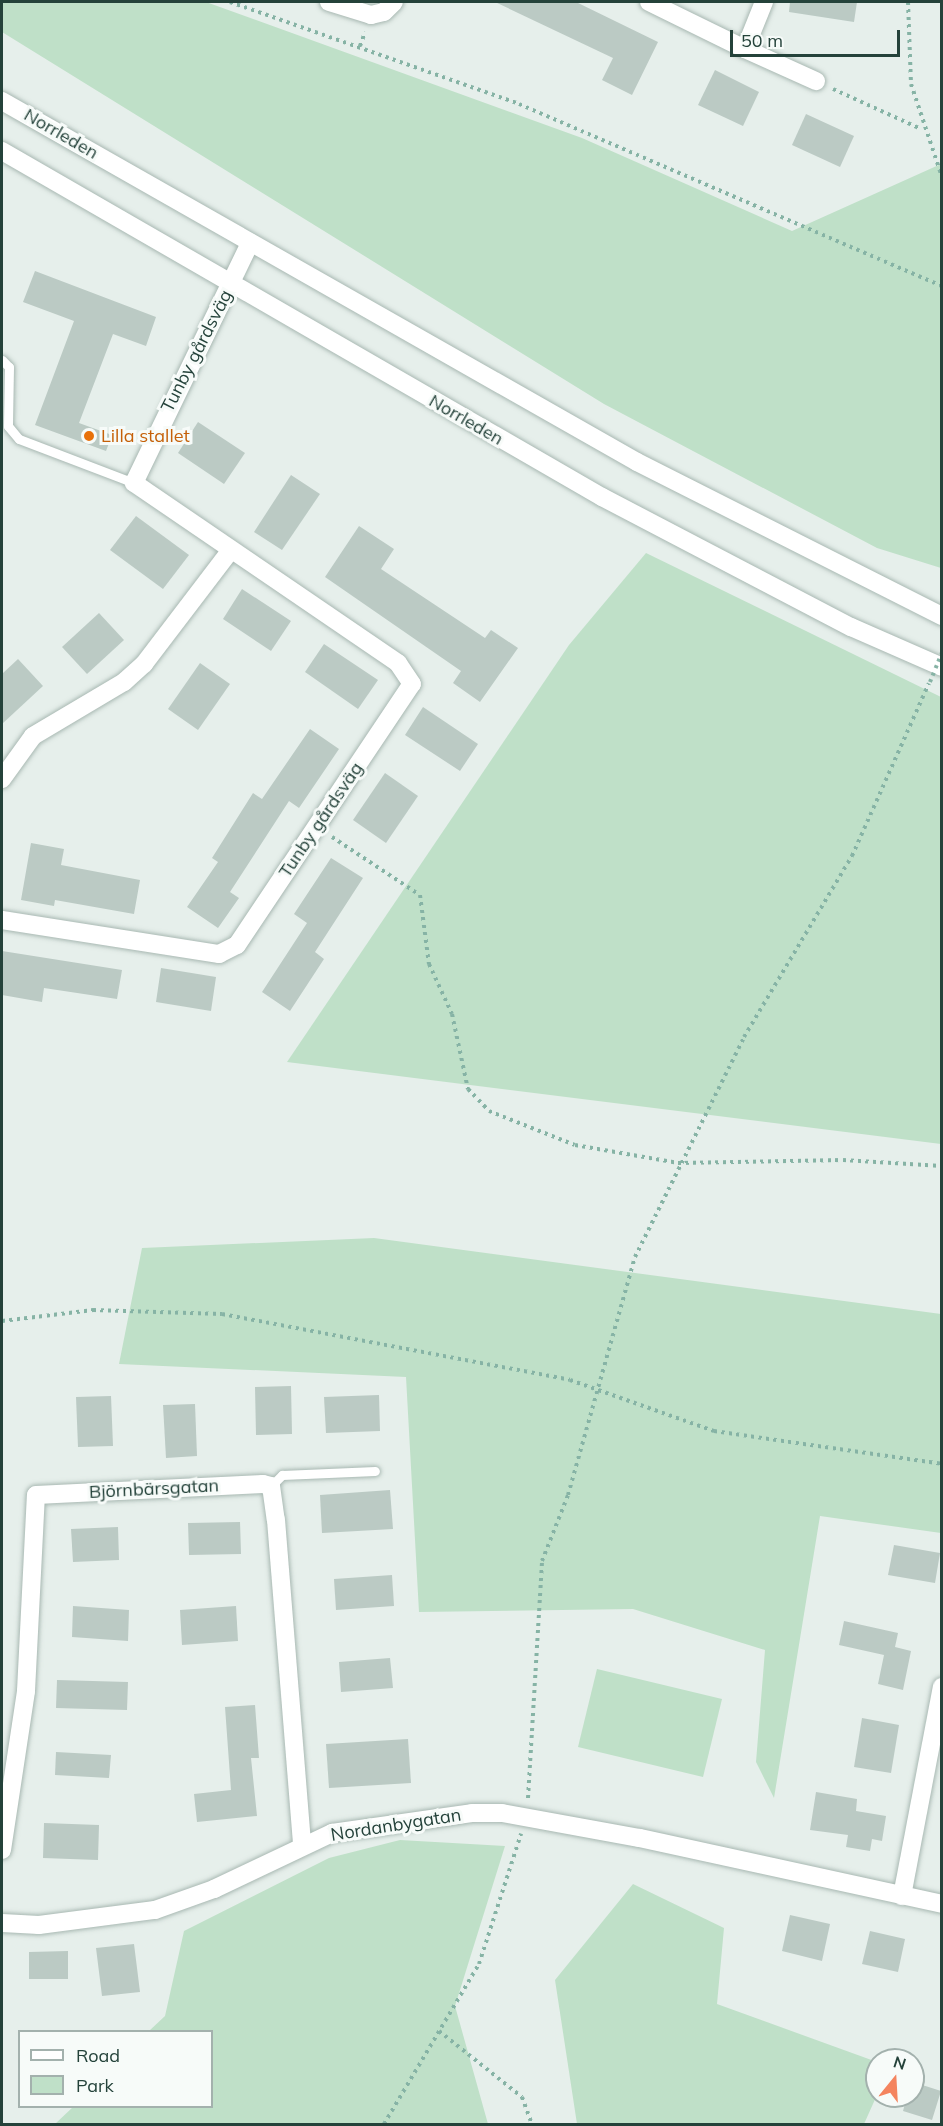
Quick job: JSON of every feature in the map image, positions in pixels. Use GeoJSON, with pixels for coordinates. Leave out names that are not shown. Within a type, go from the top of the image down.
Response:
{"type":"FeatureCollection","features":[{"type":"Feature","properties":{"kind":"street"},"geometry":{"type":"LineString","coordinates":[[329,2],[371,15],[384,12],[393,2]]}},
{"type":"Feature","properties":{"kind":"street"},"geometry":{"type":"LineString","coordinates":[[649,2],[816,81]]}},
{"type":"Feature","properties":{"kind":"street"},"geometry":{"type":"LineString","coordinates":[[745,49],[764,2]]}},
{"type":"Feature","properties":{"kind":"street","name":"Norrleden"},"geometry":{"type":"LineString","coordinates":[[2,101],[637,462],[942,616]]}},
{"type":"Feature","properties":{"kind":"street","name":"Norrleden"},"geometry":{"type":"LineString","coordinates":[[2,151],[708,555],[942,667]]}},
{"type":"Feature","properties":{"kind":"street","name":"Tunby gårdsväg"},"geometry":{"type":"LineString","coordinates":[[2,921],[219,954],[237,945],[412,684],[398,663],[230,551],[134,483],[250,243]]}},
{"type":"Feature","properties":{"kind":"street"},"geometry":{"type":"LineString","coordinates":[[2,778],[33,736],[124,682],[144,664],[230,551]]}},
{"type":"Feature","properties":{"kind":"street"},"geometry":{"type":"LineString","coordinates":[[271,1486],[302,1843]]}},
{"type":"Feature","properties":{"kind":"street","name":"Björnbärsgatan"},"geometry":{"type":"LineString","coordinates":[[2,1850],[26,1691],[36,1495],[271,1486]]}},
{"type":"Feature","properties":{"kind":"street"},"geometry":{"type":"LineString","coordinates":[[902,1896],[942,1687]]}},
{"type":"Feature","properties":{"kind":"street","name":"Nordanbygatan"},"geometry":{"type":"LineString","coordinates":[[2,1923],[39,1925],[155,1910],[214,1889],[302,1843],[420,1818],[525,1817],[942,1904]]}},
{"type":"Feature","properties":{"kind":"lane"},"geometry":{"type":"LineString","coordinates":[[2,360],[9,367],[8,426],[19,439],[134,483]]}},
{"type":"Feature","properties":{"kind":"lane"},"geometry":{"type":"LineString","coordinates":[[271,1486],[282,1475],[375,1471]]}},
{"type":"Feature","properties":{"kind":"path"},"geometry":{"type":"LineString","coordinates":[[230,2],[519,104],[942,286]]}},
{"type":"Feature","properties":{"kind":"path"},"geometry":{"type":"LineString","coordinates":[[908,2],[911,84],[922,130],[942,177]]}},
{"type":"Feature","properties":{"kind":"path"},"geometry":{"type":"LineString","coordinates":[[816,81],[922,130]]}},
{"type":"Feature","properties":{"kind":"path"},"geometry":{"type":"LineString","coordinates":[[384,2124],[491,1936],[525,1817],[542,1562],[568,1495],[594,1388],[635,1257],[678,1163],[744,1037],[852,856],[942,653]]}},
{"type":"Feature","properties":{"kind":"path"},"geometry":{"type":"LineString","coordinates":[[316,828],[420,895],[429,964],[452,1014],[474,1100],[489,1111],[575,1145],[678,1163],[843,1160],[942,1166]]}},
{"type":"Feature","properties":{"kind":"path"},"geometry":{"type":"LineString","coordinates":[[2,1321],[93,1310],[222,1314],[594,1388],[714,1431],[942,1464]]}},
{"type":"Feature","properties":{"kind":"path"},"geometry":{"type":"LineString","coordinates":[[439,2031],[522,2097],[532,2124]]}},
{"type":"Feature","properties":{"kind":"green space"},"geometry":{"type":"Polygon","coordinates":[[[2,2],[206,2],[582,138],[792,231],[941,164],[941,568],[877,548],[604,404],[2,32],[2,2]]]}},
{"type":"Feature","properties":{"kind":"green space"},"geometry":{"type":"Polygon","coordinates":[[[646,553],[941,697],[941,1144],[287,1062],[569,645],[646,553]]]}},
{"type":"Feature","properties":{"kind":"green space"},"geometry":{"type":"Polygon","coordinates":[[[374,1238],[941,1314],[941,1533],[820,1516],[774,1798],[756,1762],[765,1650],[633,1609],[419,1612],[406,1377],[119,1364],[142,1248],[374,1238]]]}},
{"type":"Feature","properties":{"kind":"green space"},"geometry":{"type":"Polygon","coordinates":[[[597,1669],[722,1699],[703,1777],[578,1747],[597,1669]]]}},
{"type":"Feature","properties":{"kind":"green space"},"geometry":{"type":"Polygon","coordinates":[[[400,1840],[505,1846],[455,2006],[488,2124],[55,2124],[72,2108],[213,2108],[213,2030],[150,2030],[165,2016],[184,1931],[329,1858],[400,1840]]]}},
{"type":"Feature","properties":{"kind":"green space"},"geometry":{"type":"Polygon","coordinates":[[[633,1884],[724,1928],[717,2004],[865,2058],[865,2108],[871,2108],[864,2124],[577,2124],[555,1980],[633,1884]]]}},
{"type":"Feature","properties":{"kind":"building"},"geometry":{"type":"Polygon","coordinates":[[[495,2],[576,2],[658,42],[632,95],[602,80],[613,58],[495,2]]]}},
{"type":"Feature","properties":{"kind":"building"},"geometry":{"type":"Polygon","coordinates":[[[790,2],[857,2],[854,22],[789,12],[790,2]]]}},
{"type":"Feature","properties":{"kind":"building"},"geometry":{"type":"Polygon","coordinates":[[[715,70],[759,92],[743,126],[698,105],[715,70]]]}},
{"type":"Feature","properties":{"kind":"building"},"geometry":{"type":"Polygon","coordinates":[[[806,114],[854,136],[840,167],[792,145],[806,114]]]}},
{"type":"Feature","properties":{"kind":"building"},"geometry":{"type":"Polygon","coordinates":[[[35,271],[156,317],[146,346],[113,334],[79,423],[112,435],[106,451],[35,425],[74,321],[23,302],[35,271]]]}},
{"type":"Feature","properties":{"kind":"building"},"geometry":{"type":"Polygon","coordinates":[[[198,422],[245,453],[224,484],[178,453],[198,422]]]}},
{"type":"Feature","properties":{"kind":"building"},"geometry":{"type":"Polygon","coordinates":[[[291,475],[320,494],[282,550],[254,532],[291,475]]]}},
{"type":"Feature","properties":{"kind":"building"},"geometry":{"type":"Polygon","coordinates":[[[136,516],[189,555],[163,589],[110,550],[136,516]]]}},
{"type":"Feature","properties":{"kind":"building"},"geometry":{"type":"Polygon","coordinates":[[[359,526],[394,549],[381,569],[485,638],[491,630],[518,648],[480,702],[453,683],[461,671],[325,577],[359,526]]]}},
{"type":"Feature","properties":{"kind":"building"},"geometry":{"type":"Polygon","coordinates":[[[242,589],[291,621],[271,651],[223,619],[242,589]]]}},
{"type":"Feature","properties":{"kind":"building"},"geometry":{"type":"Polygon","coordinates":[[[99,613],[124,640],[87,674],[62,647],[99,613]]]}},
{"type":"Feature","properties":{"kind":"building"},"geometry":{"type":"Polygon","coordinates":[[[324,644],[378,680],[358,709],[305,672],[324,644]]]}},
{"type":"Feature","properties":{"kind":"building"},"geometry":{"type":"Polygon","coordinates":[[[18,659],[43,686],[2,724],[2,674],[18,659]]]}},
{"type":"Feature","properties":{"kind":"building"},"geometry":{"type":"Polygon","coordinates":[[[200,663],[230,684],[198,730],[168,709],[200,663]]]}},
{"type":"Feature","properties":{"kind":"building"},"geometry":{"type":"Polygon","coordinates":[[[423,707],[478,744],[460,771],[405,735],[423,707]]]}},
{"type":"Feature","properties":{"kind":"building"},"geometry":{"type":"Polygon","coordinates":[[[310,729],[339,749],[299,808],[289,801],[230,892],[239,898],[218,928],[187,907],[218,862],[212,858],[253,793],[262,799],[310,729]]]}},
{"type":"Feature","properties":{"kind":"building"},"geometry":{"type":"Polygon","coordinates":[[[385,773],[418,796],[386,843],[353,820],[385,773]]]}},
{"type":"Feature","properties":{"kind":"building"},"geometry":{"type":"Polygon","coordinates":[[[31,843],[64,849],[61,865],[140,880],[134,914],[55,900],[54,906],[21,900],[31,843]]]}},
{"type":"Feature","properties":{"kind":"building"},"geometry":{"type":"Polygon","coordinates":[[[331,858],[363,878],[315,952],[324,959],[290,1011],[262,992],[307,923],[294,914],[331,858]]]}},
{"type":"Feature","properties":{"kind":"building"},"geometry":{"type":"Polygon","coordinates":[[[2,951],[122,970],[117,999],[44,988],[42,1002],[2,995],[2,951]]]}},
{"type":"Feature","properties":{"kind":"building"},"geometry":{"type":"Polygon","coordinates":[[[161,968],[216,977],[211,1011],[156,1002],[161,968]]]}},
{"type":"Feature","properties":{"kind":"building"},"geometry":{"type":"Polygon","coordinates":[[[291,1386],[292,1434],[256,1435],[255,1387],[291,1386]]]}},
{"type":"Feature","properties":{"kind":"building"},"geometry":{"type":"Polygon","coordinates":[[[379,1395],[380,1431],[326,1433],[324,1397],[379,1395]]]}},
{"type":"Feature","properties":{"kind":"building"},"geometry":{"type":"Polygon","coordinates":[[[111,1396],[113,1446],[78,1447],[76,1397],[111,1396]]]}},
{"type":"Feature","properties":{"kind":"building"},"geometry":{"type":"Polygon","coordinates":[[[195,1404],[197,1456],[166,1458],[163,1405],[195,1404]]]}},
{"type":"Feature","properties":{"kind":"building"},"geometry":{"type":"Polygon","coordinates":[[[390,1490],[393,1529],[322,1533],[320,1495],[390,1490]]]}},
{"type":"Feature","properties":{"kind":"building"},"geometry":{"type":"Polygon","coordinates":[[[240,1522],[241,1554],[189,1555],[188,1523],[240,1522]]]}},
{"type":"Feature","properties":{"kind":"building"},"geometry":{"type":"Polygon","coordinates":[[[118,1527],[119,1560],[73,1562],[71,1529],[118,1527]]]}},
{"type":"Feature","properties":{"kind":"building"},"geometry":{"type":"Polygon","coordinates":[[[894,1545],[940,1553],[935,1583],[888,1575],[894,1545]]]}},
{"type":"Feature","properties":{"kind":"building"},"geometry":{"type":"Polygon","coordinates":[[[392,1575],[394,1606],[336,1610],[334,1579],[392,1575]]]}},
{"type":"Feature","properties":{"kind":"building"},"geometry":{"type":"Polygon","coordinates":[[[73,1606],[129,1610],[128,1641],[72,1637],[73,1606]]]}},
{"type":"Feature","properties":{"kind":"building"},"geometry":{"type":"Polygon","coordinates":[[[236,1606],[238,1641],[182,1645],[180,1610],[236,1606]]]}},
{"type":"Feature","properties":{"kind":"building"},"geometry":{"type":"Polygon","coordinates":[[[844,1621],[898,1633],[895,1647],[911,1651],[903,1690],[878,1684],[884,1655],[839,1645],[844,1621]]]}},
{"type":"Feature","properties":{"kind":"building"},"geometry":{"type":"Polygon","coordinates":[[[390,1658],[393,1688],[341,1692],[339,1662],[390,1658]]]}},
{"type":"Feature","properties":{"kind":"building"},"geometry":{"type":"Polygon","coordinates":[[[57,1680],[128,1682],[127,1710],[56,1708],[57,1680]]]}},
{"type":"Feature","properties":{"kind":"building"},"geometry":{"type":"Polygon","coordinates":[[[255,1705],[259,1758],[251,1758],[257,1816],[197,1822],[194,1794],[231,1790],[225,1707],[255,1705]]]}},
{"type":"Feature","properties":{"kind":"building"},"geometry":{"type":"Polygon","coordinates":[[[862,1718],[899,1725],[891,1773],[854,1767],[862,1718]]]}},
{"type":"Feature","properties":{"kind":"building"},"geometry":{"type":"Polygon","coordinates":[[[408,1739],[411,1783],[329,1788],[326,1744],[408,1739]]]}},
{"type":"Feature","properties":{"kind":"building"},"geometry":{"type":"Polygon","coordinates":[[[56,1752],[111,1755],[109,1778],[55,1775],[56,1752]]]}},
{"type":"Feature","properties":{"kind":"building"},"geometry":{"type":"Polygon","coordinates":[[[816,1792],[857,1799],[856,1811],[886,1816],[882,1841],[872,1839],[870,1851],[846,1847],[848,1835],[810,1830],[816,1792]]]}},
{"type":"Feature","properties":{"kind":"building"},"geometry":{"type":"Polygon","coordinates":[[[44,1823],[99,1825],[98,1860],[43,1858],[44,1823]]]}},
{"type":"Feature","properties":{"kind":"building"},"geometry":{"type":"Polygon","coordinates":[[[790,1915],[830,1924],[822,1961],[782,1951],[790,1915]]]}},
{"type":"Feature","properties":{"kind":"building"},"geometry":{"type":"Polygon","coordinates":[[[870,1931],[905,1939],[898,1972],[862,1964],[870,1931]]]}},
{"type":"Feature","properties":{"kind":"building"},"geometry":{"type":"Polygon","coordinates":[[[134,1944],[140,1992],[102,1996],[96,1948],[134,1944]]]}},
{"type":"Feature","properties":{"kind":"building"},"geometry":{"type":"Polygon","coordinates":[[[68,1951],[68,1979],[29,1979],[29,1952],[68,1951]]]}},
{"type":"Feature","properties":{"kind":"building"},"geometry":{"type":"Polygon","coordinates":[[[925,2086],[941,2091],[932,2120],[903,2111],[904,2108],[925,2108],[925,2086]]]}},
{"type":"Feature","properties":{"kind":"place","name":"Lilla stallet"},"geometry":{"type":"Point","coordinates":[89,436]}}]}
